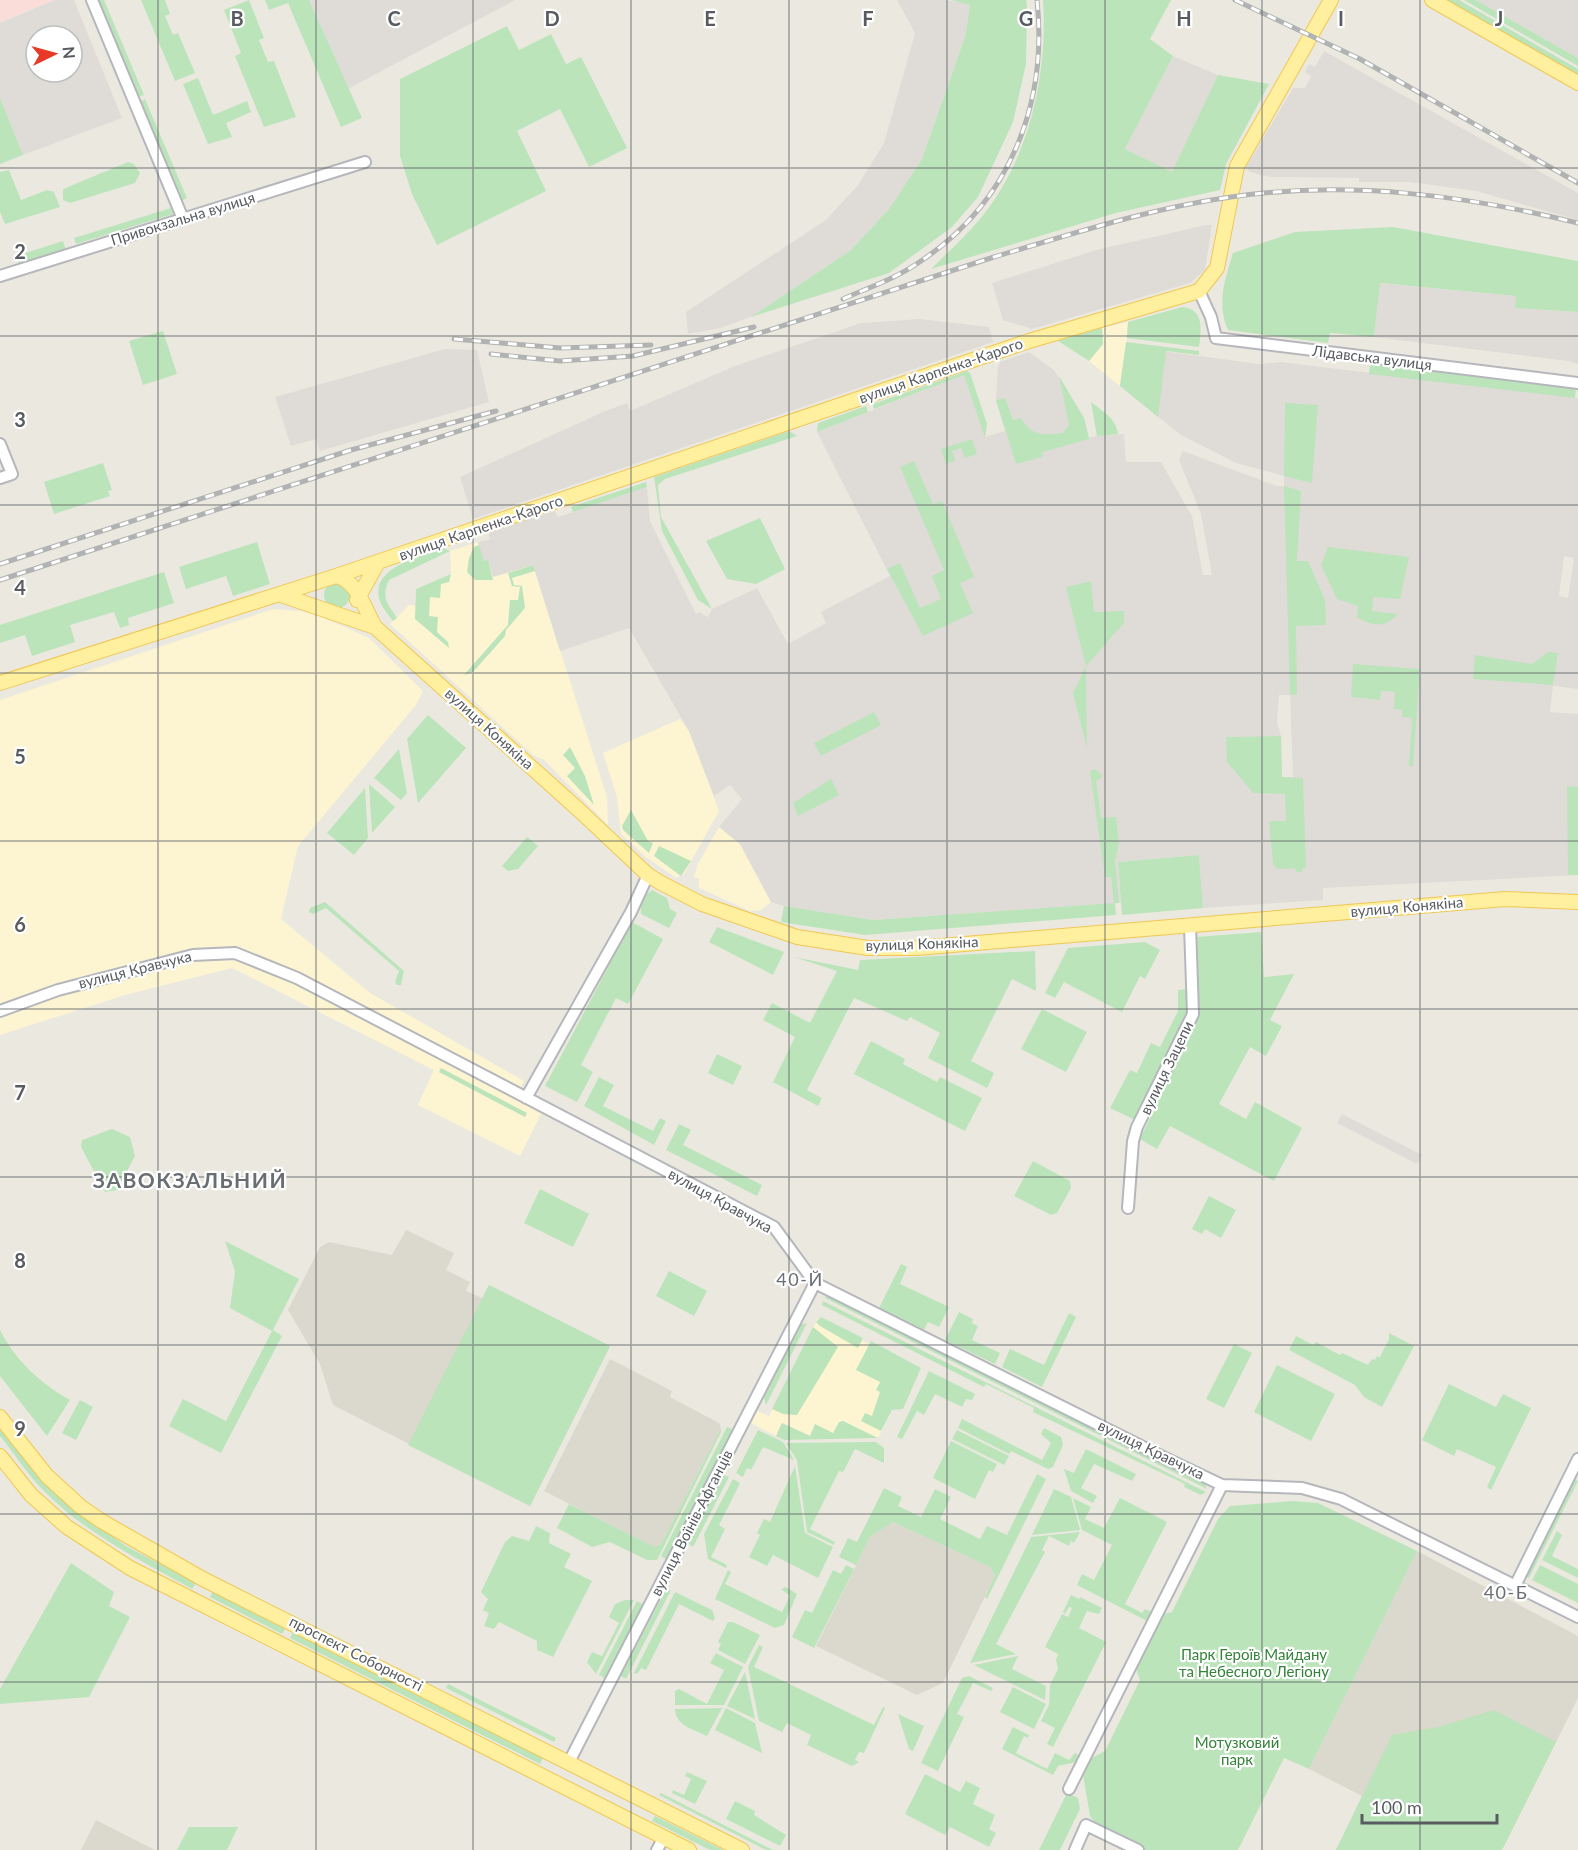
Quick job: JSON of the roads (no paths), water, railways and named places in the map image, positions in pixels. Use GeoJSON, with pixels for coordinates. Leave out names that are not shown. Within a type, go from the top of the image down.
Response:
{"type":"FeatureCollection","features":[{"type":"Feature","properties":{"kind":"main road"},"geometry":{"type":"LineString","coordinates":[[1199,291],[1217,268],[1237,166],[1331,0]]}},
{"type":"Feature","properties":{"kind":"main road"},"geometry":{"type":"LineString","coordinates":[[1432,0],[1578,83]]}},
{"type":"Feature","properties":{"kind":"main road","name":"вулиця Карпенка-Карого"},"geometry":{"type":"LineString","coordinates":[[280,595],[1029,341],[1199,291]]}},
{"type":"Feature","properties":{"kind":"main road"},"geometry":{"type":"LineString","coordinates":[[375,627],[358,597],[355,586],[347,578],[332,577],[320,587],[318,597],[322,607],[335,614],[348,612],[355,606],[358,597],[378,562]]}},
{"type":"Feature","properties":{"kind":"main road"},"geometry":{"type":"LineString","coordinates":[[0,683],[280,595],[375,627]]}},
{"type":"Feature","properties":{"kind":"main road","name":"вулиця Конякіна"},"geometry":{"type":"LineString","coordinates":[[375,627],[648,875],[702,904],[747,922],[797,937],[868,948],[917,948],[1505,900],[1578,902]]}},
{"type":"Feature","properties":{"kind":"main road","name":"проспект Соборності"},"geometry":{"type":"LineString","coordinates":[[0,1417],[47,1476],[81,1507],[203,1578],[742,1850]]}},
{"type":"Feature","properties":{"kind":"main road","name":"проспект Соборності"},"geometry":{"type":"LineString","coordinates":[[0,1456],[31,1495],[67,1527],[130,1568],[559,1783],[660,1844],[689,1850]]}},
{"type":"Feature","properties":{"kind":"main road"},"geometry":{"type":"LineString","coordinates":[[192,1598],[203,1578]]}},
{"type":"Feature","properties":{"kind":"main road"},"geometry":{"type":"LineString","coordinates":[[559,1783],[569,1762]]}},
{"type":"Feature","properties":{"kind":"street"},"geometry":{"type":"LineString","coordinates":[[92,0],[183,219]]}},
{"type":"Feature","properties":{"kind":"street","name":"Привокзальна вулиця"},"geometry":{"type":"LineString","coordinates":[[0,276],[365,162]]}},
{"type":"Feature","properties":{"kind":"street","name":"Лідавська вулиця"},"geometry":{"type":"LineString","coordinates":[[1199,291],[1211,317],[1216,338],[1578,383]]}},
{"type":"Feature","properties":{"kind":"street"},"geometry":{"type":"LineString","coordinates":[[0,444],[12,474],[0,478]]}},
{"type":"Feature","properties":{"kind":"street"},"geometry":{"type":"LineString","coordinates":[[526,1098],[631,912],[648,875]]}},
{"type":"Feature","properties":{"kind":"street","name":"вулиця Зацепи"},"geometry":{"type":"LineString","coordinates":[[1128,1208],[1133,1141],[1137,1128],[1193,1014],[1190,926]]}},
{"type":"Feature","properties":{"kind":"street","name":"вулиця Кравчука"},"geometry":{"type":"LineString","coordinates":[[0,1011],[58,990],[154,964],[193,955],[234,953],[297,978],[774,1227],[815,1283],[1222,1485],[1302,1488],[1325,1493],[1578,1617]]}},
{"type":"Feature","properties":{"kind":"street","name":"вулиця Воїнів-Афганців"},"geometry":{"type":"LineString","coordinates":[[569,1762],[815,1283]]}},
{"type":"Feature","properties":{"kind":"street"},"geometry":{"type":"LineString","coordinates":[[1515,1586],[1578,1459]]}},
{"type":"Feature","properties":{"kind":"street"},"geometry":{"type":"LineString","coordinates":[[1069,1790],[1222,1485]]}},
{"type":"Feature","properties":{"kind":"street"},"geometry":{"type":"LineString","coordinates":[[1075,1850],[1086,1826],[1138,1850]]}},
{"type":"Feature","properties":{"kind":"railway"},"geometry":{"type":"LineString","coordinates":[[843,299],[893,277],[921,261],[952,237],[978,210],[1000,180],[1029,112],[1036,76],[1039,38],[1037,0]]}},
{"type":"Feature","properties":{"kind":"railway"},"geometry":{"type":"LineString","coordinates":[[1235,0],[1360,59],[1578,183]]}},
{"type":"Feature","properties":{"kind":"railway"},"geometry":{"type":"LineString","coordinates":[[0,580],[994,257],[1112,222],[1171,208],[1275,192],[1362,190],[1449,198],[1578,223]]}},
{"type":"Feature","properties":{"kind":"railway"},"geometry":{"type":"LineString","coordinates":[[491,354],[560,361],[633,356],[754,327]]}},
{"type":"Feature","properties":{"kind":"railway"},"geometry":{"type":"LineString","coordinates":[[454,339],[560,348],[651,345]]}},
{"type":"Feature","properties":{"kind":"railway"},"geometry":{"type":"LineString","coordinates":[[0,564],[351,450],[496,411]]}},
{"type":"Feature","properties":{"kind":"district","name":"ЗАВОКЗАЛЬНИЙ"},"geometry":{"type":"Point","coordinates":[190,1181]}},
{"type":"Feature","properties":{"kind":"district","name":"40-Й"},"geometry":{"type":"Point","coordinates":[800,1280]}},
{"type":"Feature","properties":{"kind":"district","name":"40-Б"},"geometry":{"type":"Point","coordinates":[1506,1593]}},
{"type":"Feature","properties":{"kind":"park label","name":"Парк Героїв Майдану та Небесного Легіону"},"geometry":{"type":"Point","coordinates":[1254,1664]}},
{"type":"Feature","properties":{"kind":"park label","name":"Мотузковий парк"},"geometry":{"type":"Point","coordinates":[1237,1752]}}]}
